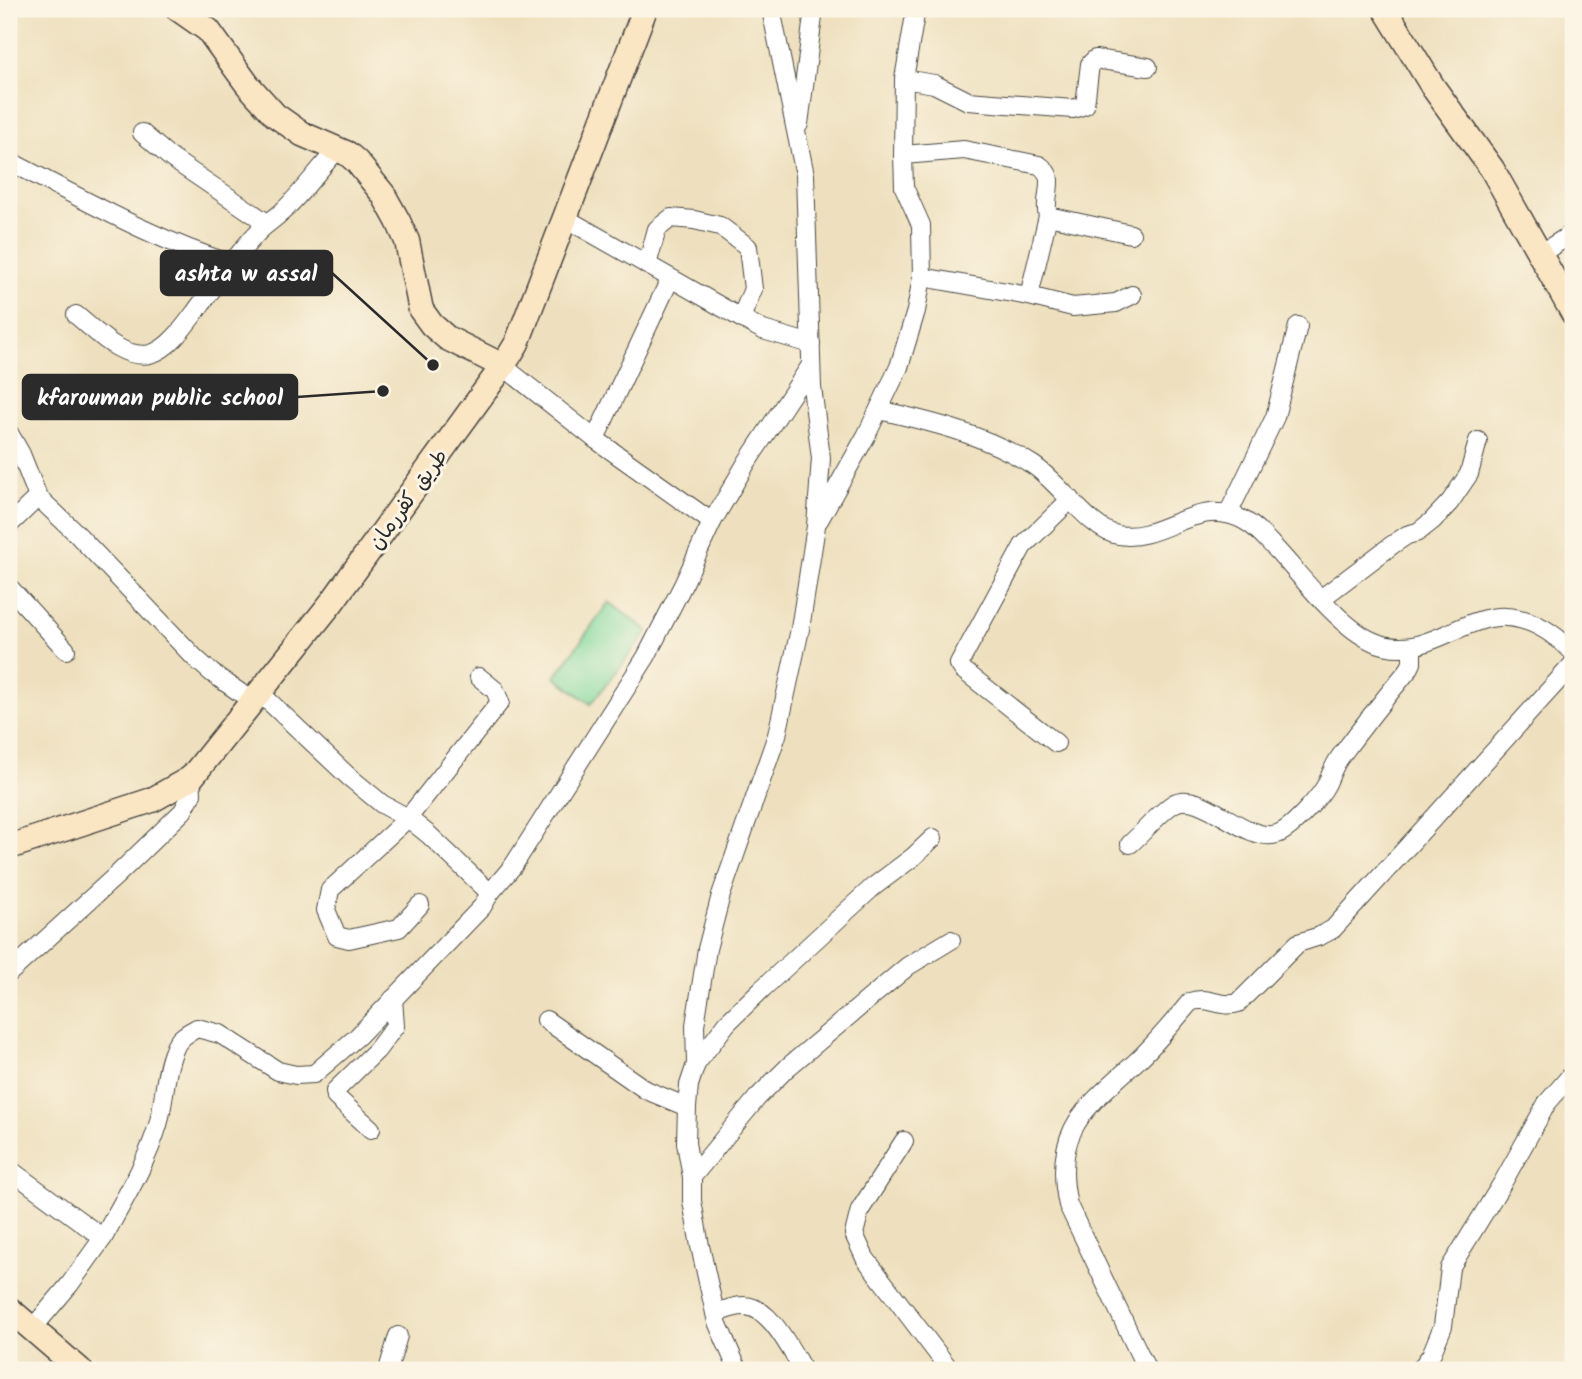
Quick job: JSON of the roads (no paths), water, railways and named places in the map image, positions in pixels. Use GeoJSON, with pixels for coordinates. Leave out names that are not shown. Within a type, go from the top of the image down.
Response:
{"type":"FeatureCollection","features":[{"type":"Feature","properties":{"kind":"main road","name":"طريق كفررمان"},"geometry":{"type":"LineString","coordinates":[[9,847],[152,800],[191,778],[332,602],[517,343],[645,9]]}},
{"type":"Feature","properties":{"kind":"main road"},"geometry":{"type":"LineString","coordinates":[[1385,9],[1421,70],[1492,169],[1573,313]]}},
{"type":"Feature","properties":{"kind":"main road"},"geometry":{"type":"LineString","coordinates":[[193,13],[247,84],[275,115],[302,134],[348,154],[357,162],[391,208],[407,241],[421,310],[432,325],[447,338],[503,366]]}},
{"type":"Feature","properties":{"kind":"main road"},"geometry":{"type":"LineString","coordinates":[[9,1309],[80,1370]]}},
{"type":"Feature","properties":{"kind":"street"},"geometry":{"type":"LineString","coordinates":[[797,141],[814,9]]}},
{"type":"Feature","properties":{"kind":"street"},"geometry":{"type":"LineString","coordinates":[[816,526],[879,410],[899,367],[916,311],[922,277],[921,225],[904,187],[903,155],[904,79],[916,9]]}},
{"type":"Feature","properties":{"kind":"street"},"geometry":{"type":"LineString","coordinates":[[696,1064],[695,1025],[707,949],[721,895],[776,735],[800,629],[816,526],[821,458],[811,365],[805,175],[768,10]]}},
{"type":"Feature","properties":{"kind":"street"},"geometry":{"type":"LineString","coordinates":[[904,79],[934,84],[968,101],[1073,109],[1084,104],[1090,64],[1095,59],[1148,67]]}},
{"type":"Feature","properties":{"kind":"street"},"geometry":{"type":"LineString","coordinates":[[142,133],[171,158],[267,223]]}},
{"type":"Feature","properties":{"kind":"street"},"geometry":{"type":"LineString","coordinates":[[76,315],[111,343],[130,353],[153,353],[165,346],[189,321],[267,223],[283,211],[337,150]]}},
{"type":"Feature","properties":{"kind":"street"},"geometry":{"type":"LineString","coordinates":[[903,155],[964,150],[1039,165],[1047,170],[1050,178],[1045,208],[1048,215],[1029,296]]}},
{"type":"Feature","properties":{"kind":"street"},"geometry":{"type":"LineString","coordinates":[[9,161],[57,188],[162,237],[232,264]]}},
{"type":"Feature","properties":{"kind":"street"},"geometry":{"type":"LineString","coordinates":[[1048,215],[1131,234]]}},
{"type":"Feature","properties":{"kind":"street"},"geometry":{"type":"LineString","coordinates":[[565,218],[763,330],[811,344]]}},
{"type":"Feature","properties":{"kind":"street"},"geometry":{"type":"LineString","coordinates":[[647,265],[657,229],[671,218],[720,226],[748,247],[753,289],[741,318]]}},
{"type":"Feature","properties":{"kind":"street"},"geometry":{"type":"LineString","coordinates":[[1540,254],[1573,233]]}},
{"type":"Feature","properties":{"kind":"street"},"geometry":{"type":"LineString","coordinates":[[922,277],[1029,296],[1073,307],[1116,303],[1132,295]]}},
{"type":"Feature","properties":{"kind":"street"},"geometry":{"type":"LineString","coordinates":[[595,439],[670,279]]}},
{"type":"Feature","properties":{"kind":"street"},"geometry":{"type":"LineString","coordinates":[[1228,514],[1275,417],[1298,326]]}},
{"type":"Feature","properties":{"kind":"street"},"geometry":{"type":"LineString","coordinates":[[32,1329],[70,1284],[103,1238],[143,1165],[159,1124],[174,1049],[182,1036],[197,1028],[219,1034],[278,1072],[314,1074],[358,1037],[482,907],[546,817],[646,657],[712,522],[747,462],[811,365]]}},
{"type":"Feature","properties":{"kind":"street"},"geometry":{"type":"LineString","coordinates":[[503,366],[595,439],[712,522]]}},
{"type":"Feature","properties":{"kind":"street"},"geometry":{"type":"LineString","coordinates":[[879,410],[930,421],[1012,452],[1037,467],[1107,532],[1134,536],[1204,513],[1228,514],[1247,522],[1359,633],[1373,641],[1389,646],[1412,647],[1476,620],[1494,616],[1532,622],[1573,652]]}},
{"type":"Feature","properties":{"kind":"street"},"geometry":{"type":"LineString","coordinates":[[9,433],[21,454],[38,497],[195,658],[212,673],[256,696],[382,804],[408,818],[429,835],[490,893]]}},
{"type":"Feature","properties":{"kind":"street"},"geometry":{"type":"LineString","coordinates":[[1322,598],[1348,581],[1392,545],[1432,522],[1469,474],[1478,440]]}},
{"type":"Feature","properties":{"kind":"street"},"geometry":{"type":"LineString","coordinates":[[9,525],[38,497]]}},
{"type":"Feature","properties":{"kind":"street"},"geometry":{"type":"LineString","coordinates":[[1056,743],[963,670],[960,664],[1023,546],[1070,499]]}},
{"type":"Feature","properties":{"kind":"street"},"geometry":{"type":"LineString","coordinates":[[9,587],[66,650]]}},
{"type":"Feature","properties":{"kind":"street"},"geometry":{"type":"LineString","coordinates":[[1130,844],[1174,803],[1186,801],[1197,803],[1221,817],[1265,835],[1277,834],[1287,828],[1315,800],[1328,782],[1332,768],[1409,669],[1412,663],[1412,647]]}},
{"type":"Feature","properties":{"kind":"street"},"geometry":{"type":"LineString","coordinates":[[1147,1370],[1068,1205],[1063,1183],[1063,1165],[1071,1130],[1080,1114],[1147,1052],[1190,1002],[1209,999],[1230,1006],[1238,1003],[1298,943],[1333,929],[1573,664]]}},
{"type":"Feature","properties":{"kind":"street"},"geometry":{"type":"LineString","coordinates":[[420,905],[399,929],[349,939],[337,936],[326,910],[330,890],[408,818],[500,702],[495,690],[479,677]]}},
{"type":"Feature","properties":{"kind":"street"},"geometry":{"type":"LineString","coordinates":[[9,973],[183,811],[192,794],[191,778]]}},
{"type":"Feature","properties":{"kind":"street"},"geometry":{"type":"LineString","coordinates":[[738,1370],[725,1344],[715,1313],[692,1201],[692,1177],[686,1143],[687,1107],[689,1085],[696,1064],[727,1023],[873,887],[933,838]]}},
{"type":"Feature","properties":{"kind":"street"},"geometry":{"type":"LineString","coordinates":[[692,1177],[757,1098],[788,1068],[908,965],[951,940]]}},
{"type":"Feature","properties":{"kind":"street"},"geometry":{"type":"LineString","coordinates":[[370,1129],[336,1097],[335,1091],[377,1050],[395,1026],[393,999]]}},
{"type":"Feature","properties":{"kind":"street"},"geometry":{"type":"LineString","coordinates":[[546,1020],[646,1090],[687,1107]]}},
{"type":"Feature","properties":{"kind":"street"},"geometry":{"type":"LineString","coordinates":[[1420,1370],[1431,1355],[1443,1326],[1450,1268],[1503,1182],[1547,1103],[1573,1073]]}},
{"type":"Feature","properties":{"kind":"street"},"geometry":{"type":"LineString","coordinates":[[904,1141],[860,1210],[854,1234],[865,1258],[950,1370]]}},
{"type":"Feature","properties":{"kind":"street"},"geometry":{"type":"LineString","coordinates":[[9,1169],[103,1238]]}},
{"type":"Feature","properties":{"kind":"street"},"geometry":{"type":"LineString","coordinates":[[715,1313],[743,1306],[761,1313],[782,1334],[803,1370]]}},
{"type":"Feature","properties":{"kind":"street"},"geometry":{"type":"LineString","coordinates":[[388,1370],[398,1336]]}},
{"type":"Feature","properties":{"kind":"place","name":"ashta w assal"},"geometry":{"type":"Point","coordinates":[433,365]}},
{"type":"Feature","properties":{"kind":"place","name":"kfarouman public school"},"geometry":{"type":"Point","coordinates":[383,391]}}]}
